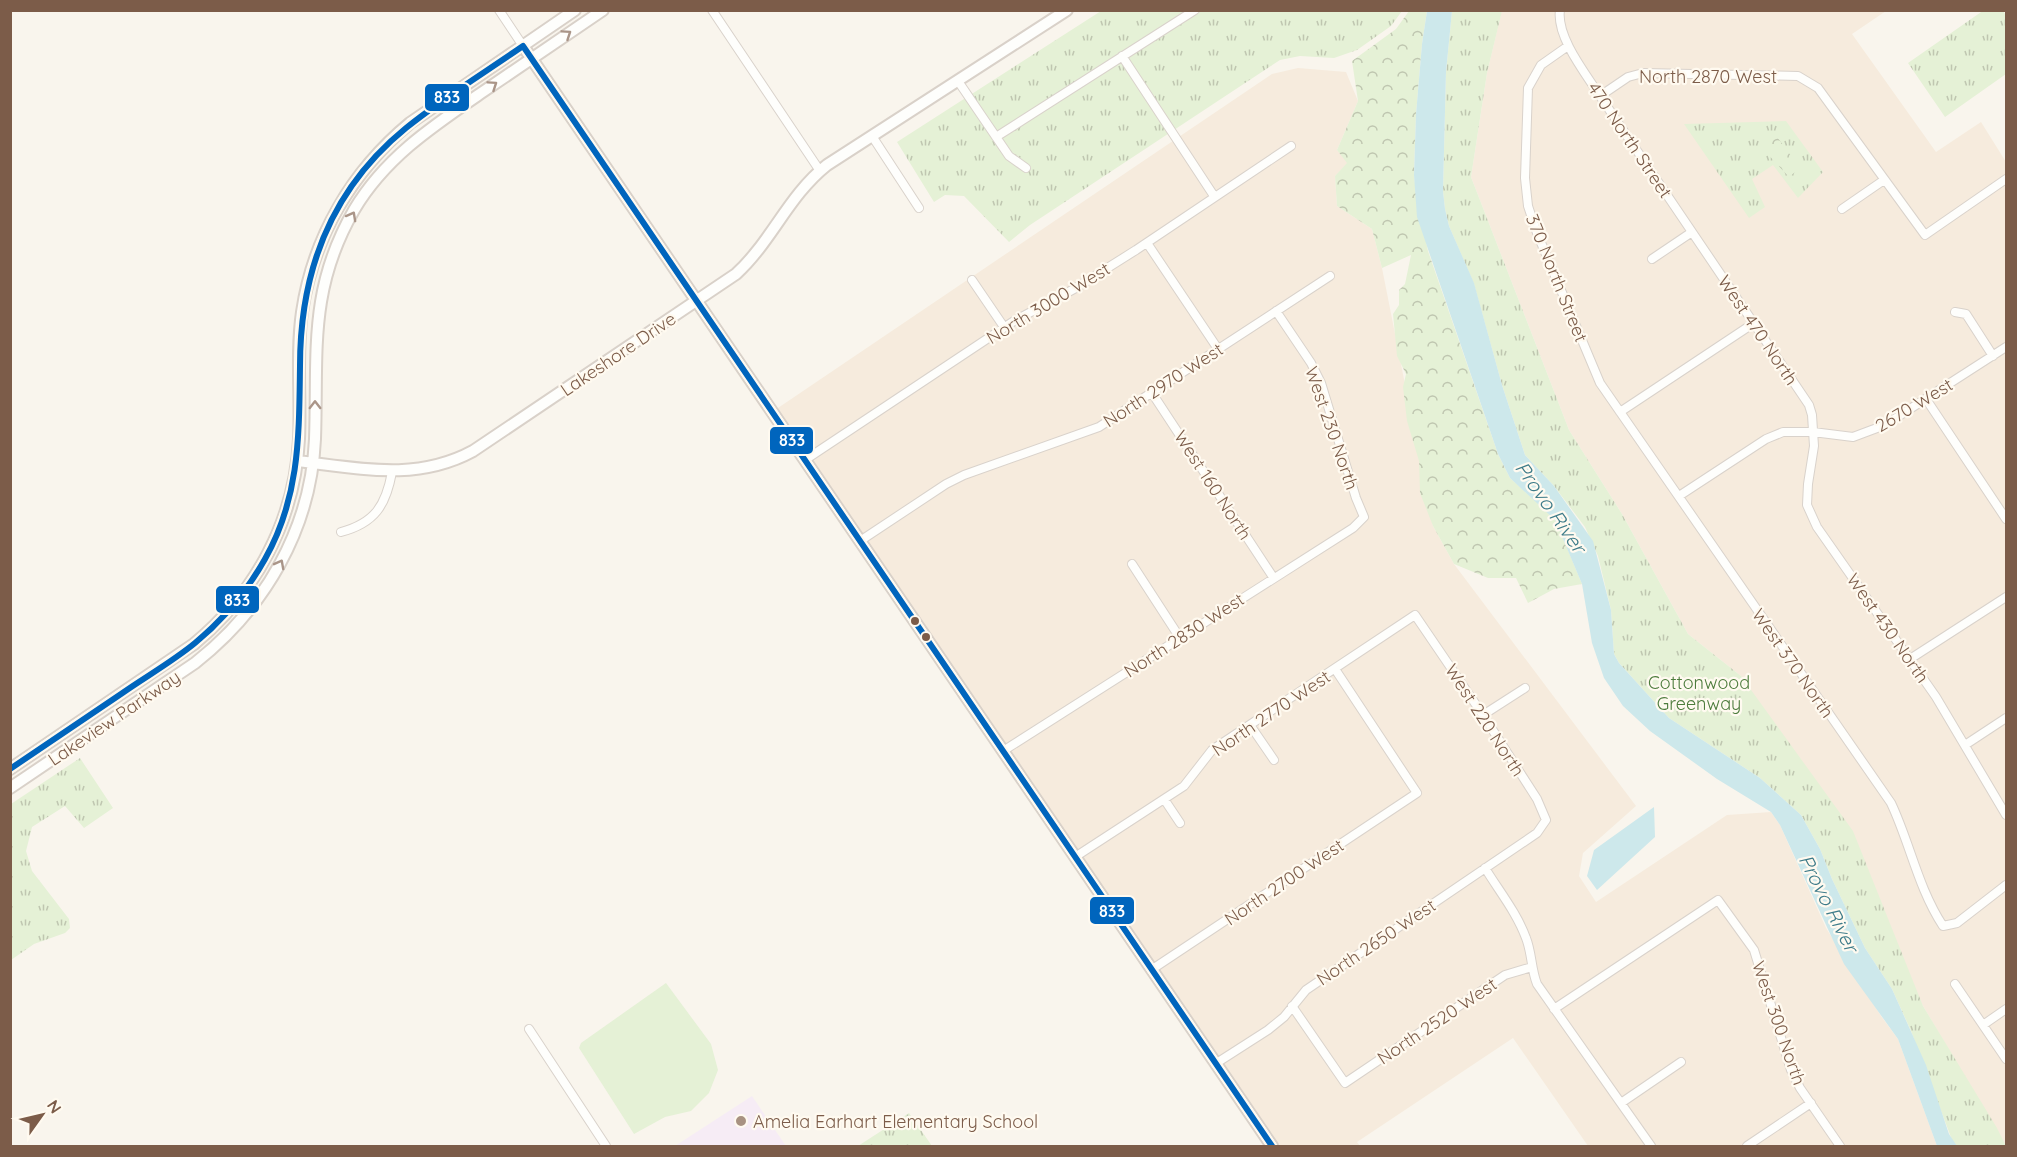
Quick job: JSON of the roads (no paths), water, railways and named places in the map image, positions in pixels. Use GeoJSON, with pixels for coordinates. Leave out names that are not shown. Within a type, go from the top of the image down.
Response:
{"type":"FeatureCollection","features":[{"type":"Feature","properties":{"kind":"main road","name":"Lakeview Parkway"},"geometry":{"type":"LineString","coordinates":[[10,769],[188,648],[229,611],[249,586],[272,545],[289,501],[297,461],[302,312],[312,266],[323,236],[338,207],[365,168],[398,133],[575,10]]}},
{"type":"Feature","properties":{"kind":"main road","name":"Lakeview Parkway"},"geometry":{"type":"LineString","coordinates":[[10,788],[195,663],[242,620],[271,582],[286,554],[303,509],[313,463],[318,314],[329,267],[347,224],[372,185],[412,142],[603,10]]}},
{"type":"Feature","properties":{"kind":"main road","name":"Lakeshore Drive"},"geometry":{"type":"LineString","coordinates":[[297,461],[392,471],[431,468],[473,451],[727,281],[752,258],[800,190],[820,171],[1067,10]]}},
{"type":"Feature","properties":{"kind":"main road"},"geometry":{"type":"LineString","coordinates":[[523,46],[1272,1146]]}},
{"type":"Feature","properties":{"kind":"street"},"geometry":{"type":"LineString","coordinates":[[499,10],[523,46]]}},
{"type":"Feature","properties":{"kind":"street"},"geometry":{"type":"LineString","coordinates":[[712,10],[820,171]]}},
{"type":"Feature","properties":{"kind":"street"},"geometry":{"type":"LineString","coordinates":[[996,137],[1195,10]]}},
{"type":"Feature","properties":{"kind":"street"},"geometry":{"type":"LineString","coordinates":[[1560,10],[1558,20],[1569,46]]}},
{"type":"Feature","properties":{"kind":"street","name":"470 North Street"},"geometry":{"type":"LineString","coordinates":[[1569,46],[1692,232]]}},
{"type":"Feature","properties":{"kind":"street","name":"370 North Street"},"geometry":{"type":"LineString","coordinates":[[1569,46],[1541,65],[1528,88],[1525,178],[1528,206],[1537,233],[1600,383],[1620,412]]}},
{"type":"Feature","properties":{"kind":"street"},"geometry":{"type":"LineString","coordinates":[[1122,56],[1214,196]]}},
{"type":"Feature","properties":{"kind":"street","name":"North 2870 West"},"geometry":{"type":"LineString","coordinates":[[1600,96],[1628,78],[1643,73],[1798,76],[1818,88],[1884,180]]}},
{"type":"Feature","properties":{"kind":"street"},"geometry":{"type":"LineString","coordinates":[[958,81],[1009,156],[1026,168]]}},
{"type":"Feature","properties":{"kind":"street"},"geometry":{"type":"LineString","coordinates":[[872,136],[919,208]]}},
{"type":"Feature","properties":{"kind":"street","name":"North 3000 West"},"geometry":{"type":"LineString","coordinates":[[805,460],[1004,327],[1074,289],[1147,243],[1291,146]]}},
{"type":"Feature","properties":{"kind":"street"},"geometry":{"type":"LineString","coordinates":[[1842,209],[1884,180],[1925,235],[2007,179]]}},
{"type":"Feature","properties":{"kind":"street"},"geometry":{"type":"LineString","coordinates":[[1652,259],[1692,232]]}},
{"type":"Feature","properties":{"kind":"street","name":"West 470 North"},"geometry":{"type":"LineString","coordinates":[[1692,232],[1809,405],[1813,432]]}},
{"type":"Feature","properties":{"kind":"street"},"geometry":{"type":"LineString","coordinates":[[1147,243],[1218,349]]}},
{"type":"Feature","properties":{"kind":"street","name":"North 2970 West"},"geometry":{"type":"LineString","coordinates":[[860,541],[946,484],[964,475],[1099,427],[1330,276]]}},
{"type":"Feature","properties":{"kind":"street"},"geometry":{"type":"LineString","coordinates":[[972,280],[1004,327]]}},
{"type":"Feature","properties":{"kind":"street","name":"West 230 North"},"geometry":{"type":"LineString","coordinates":[[1276,311],[1311,363],[1321,383],[1356,498],[1364,517]]}},
{"type":"Feature","properties":{"kind":"street"},"geometry":{"type":"LineString","coordinates":[[1955,312],[1966,314],[1993,356]]}},
{"type":"Feature","properties":{"kind":"street"},"geometry":{"type":"LineString","coordinates":[[1620,412],[1754,323]]}},
{"type":"Feature","properties":{"kind":"street","name":"2670 West"},"geometry":{"type":"LineString","coordinates":[[1679,496],[1766,439],[1783,432],[1813,432],[1853,437],[1885,425],[2007,347]]}},
{"type":"Feature","properties":{"kind":"street","name":"West 160 North"},"geometry":{"type":"LineString","coordinates":[[1152,393],[1273,577]]}},
{"type":"Feature","properties":{"kind":"street"},"geometry":{"type":"LineString","coordinates":[[1926,399],[2007,519]]}},
{"type":"Feature","properties":{"kind":"street","name":"West 370 North"},"geometry":{"type":"LineString","coordinates":[[1620,412],[1891,802],[1932,909],[1943,926],[1957,923],[2007,885]]}},
{"type":"Feature","properties":{"kind":"street","name":"West 430 North"},"geometry":{"type":"LineString","coordinates":[[1813,432],[1814,446],[1807,505],[1817,527],[1936,697],[2007,815]]}},
{"type":"Feature","properties":{"kind":"street"},"geometry":{"type":"LineString","coordinates":[[341,532],[361,525],[381,509],[392,471]]}},
{"type":"Feature","properties":{"kind":"street","name":"North 2830 West"},"geometry":{"type":"LineString","coordinates":[[1003,751],[1353,528],[1364,517]]}},
{"type":"Feature","properties":{"kind":"street"},"geometry":{"type":"LineString","coordinates":[[1132,564],[1180,638]]}},
{"type":"Feature","properties":{"kind":"street"},"geometry":{"type":"LineString","coordinates":[[1910,659],[2007,597]]}},
{"type":"Feature","properties":{"kind":"street","name":"North 2770 West"},"geometry":{"type":"LineString","coordinates":[[1075,857],[1184,786],[1212,750],[1415,615]]}},
{"type":"Feature","properties":{"kind":"street","name":"West 220 North"},"geometry":{"type":"LineString","coordinates":[[1415,615],[1484,715],[1537,799],[1546,820],[1542,827]]}},
{"type":"Feature","properties":{"kind":"street","name":"North 2700 West"},"geometry":{"type":"LineString","coordinates":[[1151,970],[1417,793],[1335,669]]}},
{"type":"Feature","properties":{"kind":"street"},"geometry":{"type":"LineString","coordinates":[[1484,715],[1525,688]]}},
{"type":"Feature","properties":{"kind":"street"},"geometry":{"type":"LineString","coordinates":[[1965,745],[2007,718]]}},
{"type":"Feature","properties":{"kind":"street"},"geometry":{"type":"LineString","coordinates":[[1250,725],[1274,760]]}},
{"type":"Feature","properties":{"kind":"street"},"geometry":{"type":"LineString","coordinates":[[1164,799],[1180,823]]}},
{"type":"Feature","properties":{"kind":"street","name":"North 2650 West"},"geometry":{"type":"LineString","coordinates":[[1215,1064],[1284,1017],[1306,990],[1537,833],[1542,827]]}},
{"type":"Feature","properties":{"kind":"street"},"geometry":{"type":"LineString","coordinates":[[1485,868],[1527,938],[1537,984],[1651,1146]]}},
{"type":"Feature","properties":{"kind":"street","name":"West 300 North"},"geometry":{"type":"LineString","coordinates":[[1554,1009],[1718,900],[1754,950],[1791,1070],[1840,1146]]}},
{"type":"Feature","properties":{"kind":"street","name":"North 2520 West"},"geometry":{"type":"LineString","coordinates":[[1292,1006],[1345,1083],[1505,975],[1532,967]]}},
{"type":"Feature","properties":{"kind":"street"},"geometry":{"type":"LineString","coordinates":[[1955,984],[2007,1059]]}},
{"type":"Feature","properties":{"kind":"street"},"geometry":{"type":"LineString","coordinates":[[1983,1025],[2007,1009]]}},
{"type":"Feature","properties":{"kind":"street"},"geometry":{"type":"LineString","coordinates":[[529,1029],[606,1146]]}},
{"type":"Feature","properties":{"kind":"street"},"geometry":{"type":"LineString","coordinates":[[1622,1103],[1681,1062]]}},
{"type":"Feature","properties":{"kind":"street"},"geometry":{"type":"LineString","coordinates":[[1747,1146],[1811,1103]]}},
{"type":"Feature","properties":{"kind":"water","name":"Provo River"},"geometry":{"type":"Polygon","coordinates":[[[1427,11],[1452,11],[1446,72],[1443,191],[1449,226],[1474,283],[1502,385],[1525,455],[1554,486],[1593,541],[1611,610],[1614,654],[1619,663],[1669,718],[1760,778],[1801,815],[1820,849],[1865,948],[1892,989],[1926,1065],[1949,1134],[1957,1146],[1937,1146],[1898,1039],[1844,964],[1780,825],[1771,812],[1717,779],[1650,731],[1623,706],[1604,678],[1592,643],[1582,584],[1555,520],[1510,478],[1498,454],[1417,217],[1414,175],[1416,114],[1427,11]]]}},
{"type":"Feature","properties":{"kind":"water"},"geometry":{"type":"Polygon","coordinates":[[[1654,807],[1655,837],[1597,890],[1587,876],[1594,850],[1654,807]]]}},
{"type":"Feature","properties":{"kind":"place","name":"Amelia Earhart Elementary School"},"geometry":{"type":"Point","coordinates":[741,1121]}},
{"type":"Feature","properties":{"kind":"park label","name":"Cottonwood Greenway"},"geometry":{"type":"Point","coordinates":[1699,692]}}]}
